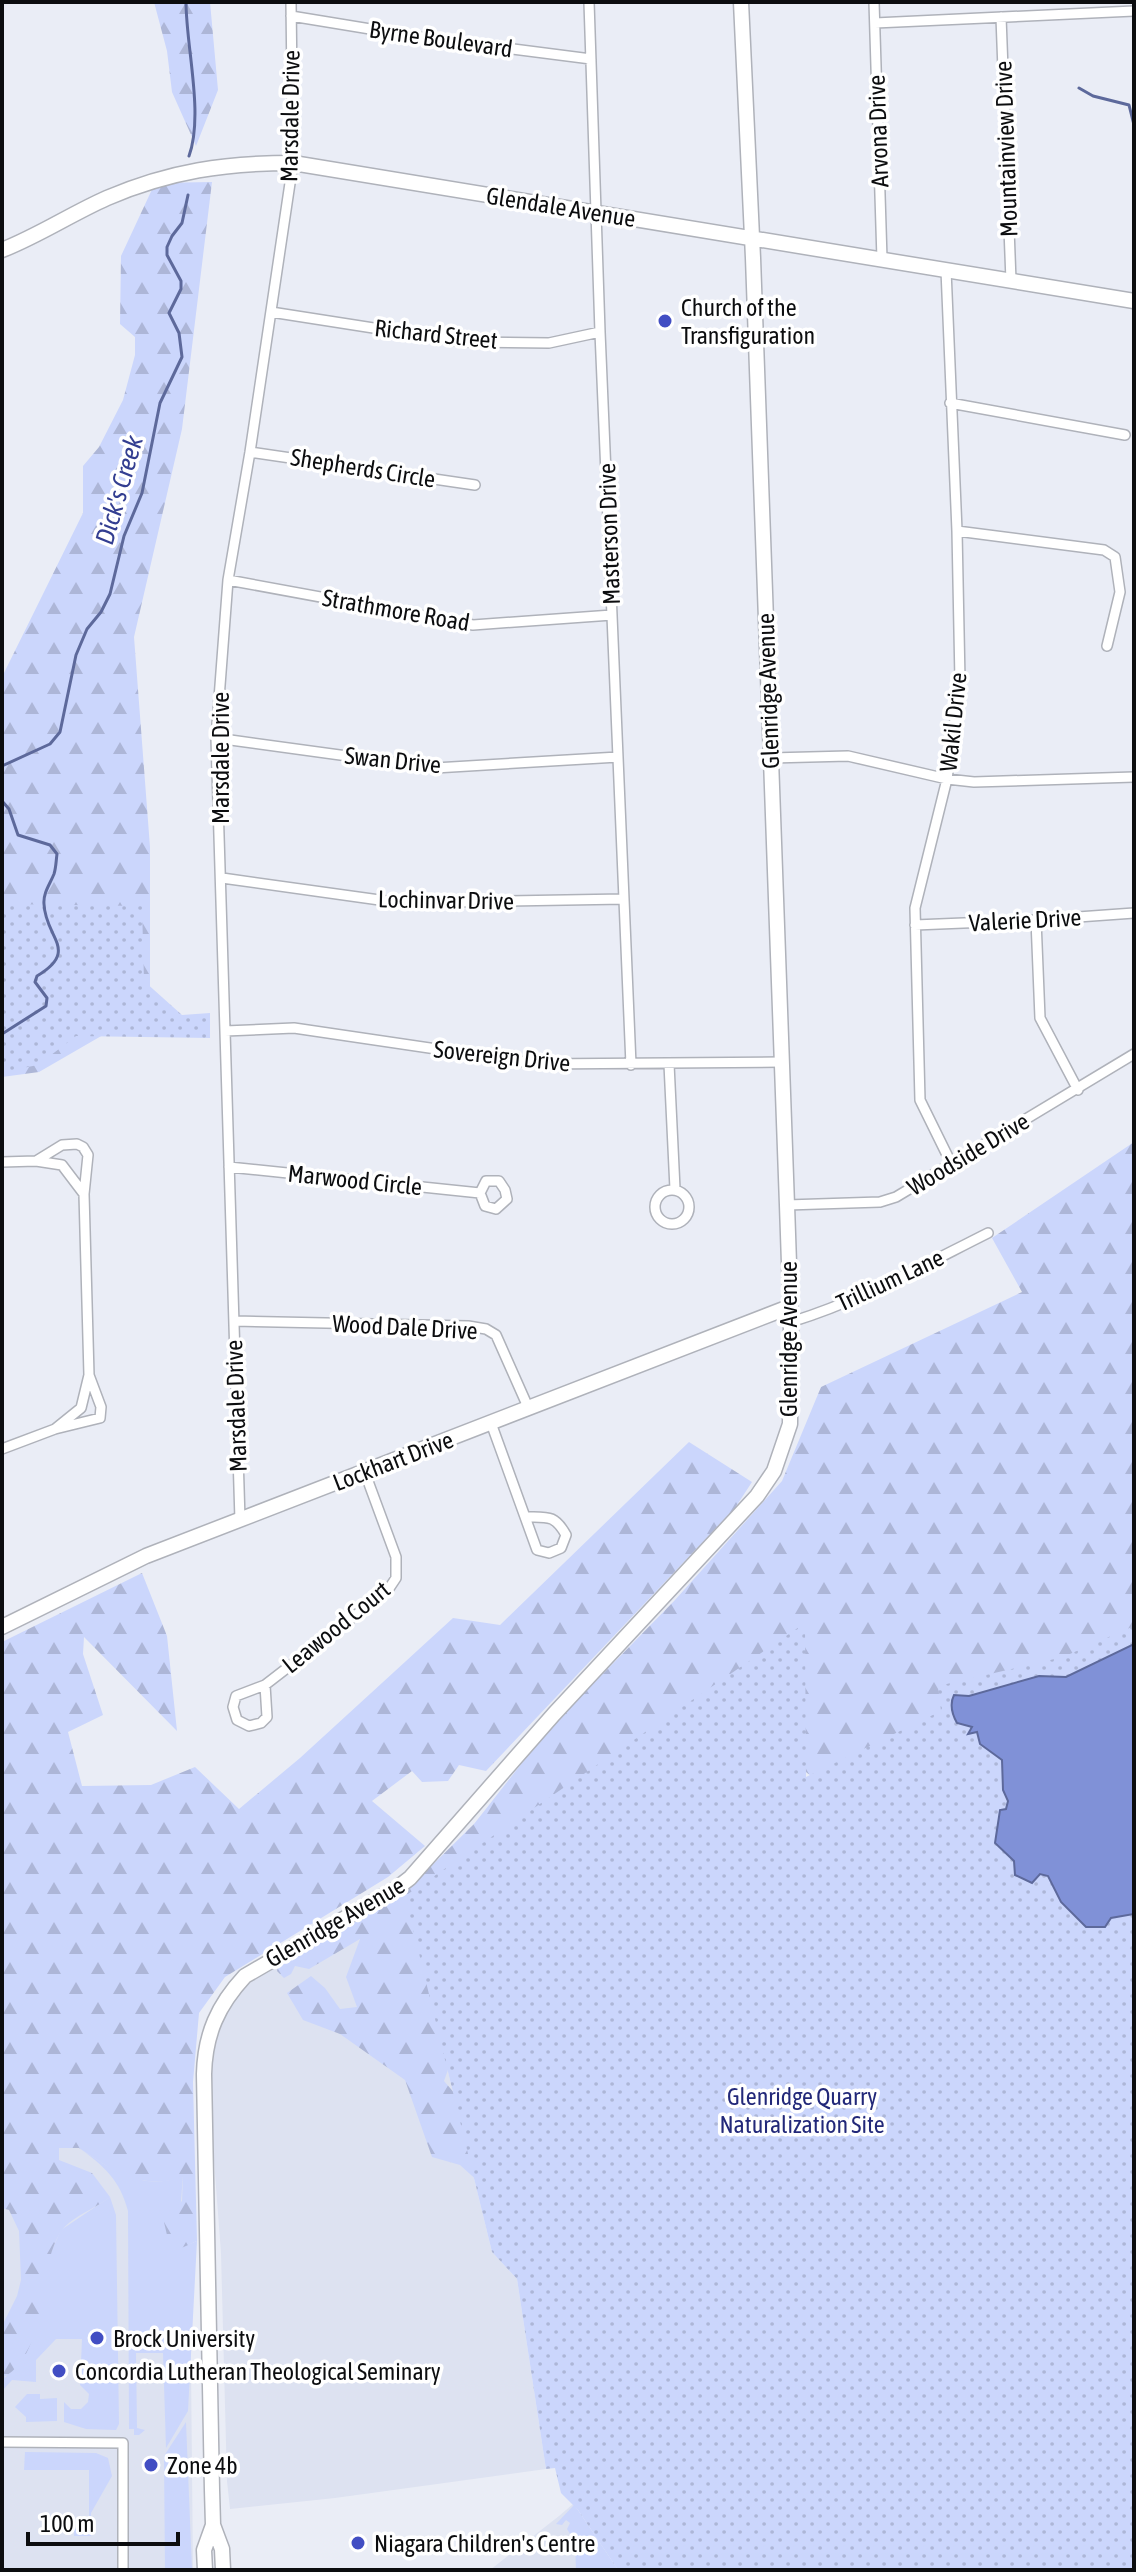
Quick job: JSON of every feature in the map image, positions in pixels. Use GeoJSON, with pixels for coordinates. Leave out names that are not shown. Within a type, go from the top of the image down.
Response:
{"type":"FeatureCollection","features":[{"type":"Feature","properties":{"kind":"main road","name":"Glenridge Avenue"},"geometry":{"type":"LineString","coordinates":[[223,2570],[222,2549],[213,2525],[204,2074],[205,2052],[215,2016],[227,1995],[245,1976],[410,1878],[554,1714],[757,1496],[774,1471],[790,1424],[787,1205],[741,2]]}},
{"type":"Feature","properties":{"kind":"main road","name":"Glendale Avenue"},"geometry":{"type":"LineString","coordinates":[[2,250],[105,199],[149,181],[230,164],[293,163],[1134,301]]}},
{"type":"Feature","properties":{"kind":"main road","name":"Lockhart Drive"},"geometry":{"type":"LineString","coordinates":[[2,1627],[146,1556],[528,1407],[790,1314]]}},
{"type":"Feature","properties":{"kind":"main road","name":"Glenridge Avenue"},"geometry":{"type":"LineString","coordinates":[[205,2570],[204,2550],[213,2525]]}},
{"type":"Feature","properties":{"kind":"street","name":"Marsdale Drive"},"geometry":{"type":"LineString","coordinates":[[240,1520],[216,738],[228,580],[293,163],[291,2]]}},
{"type":"Feature","properties":{"kind":"street","name":"Masterson Drive"},"geometry":{"type":"LineString","coordinates":[[589,2],[631,1065]]}},
{"type":"Feature","properties":{"kind":"street","name":"Arvona Drive"},"geometry":{"type":"LineString","coordinates":[[874,2],[882,259]]}},
{"type":"Feature","properties":{"kind":"street"},"geometry":{"type":"LineString","coordinates":[[875,23],[1134,11]]}},
{"type":"Feature","properties":{"kind":"street","name":"Byrne Boulevard"},"geometry":{"type":"LineString","coordinates":[[291,16],[591,59]]}},
{"type":"Feature","properties":{"kind":"street","name":"Mountainview Drive"},"geometry":{"type":"LineString","coordinates":[[1001,17],[1011,281]]}},
{"type":"Feature","properties":{"kind":"street","name":"Wakil Drive"},"geometry":{"type":"LineString","coordinates":[[946,270],[960,681],[947,779],[915,908],[915,925],[920,1100],[951,1163]]}},
{"type":"Feature","properties":{"kind":"street","name":"Richard Street"},"geometry":{"type":"LineString","coordinates":[[271,312],[463,342],[549,343],[600,332]]}},
{"type":"Feature","properties":{"kind":"street"},"geometry":{"type":"LineString","coordinates":[[950,403],[1125,435]]}},
{"type":"Feature","properties":{"kind":"street","name":"Shepherds Circle"},"geometry":{"type":"LineString","coordinates":[[250,452],[475,485]]}},
{"type":"Feature","properties":{"kind":"street"},"geometry":{"type":"LineString","coordinates":[[957,531],[1104,550],[1115,557],[1120,592],[1107,646]]}},
{"type":"Feature","properties":{"kind":"street","name":"Strathmore Road"},"geometry":{"type":"LineString","coordinates":[[228,580],[473,625],[612,615]]}},
{"type":"Feature","properties":{"kind":"street","name":"Swan Drive"},"geometry":{"type":"LineString","coordinates":[[216,738],[435,768],[618,757]]}},
{"type":"Feature","properties":{"kind":"street"},"geometry":{"type":"LineString","coordinates":[[771,758],[848,756],[947,779],[974,782],[1134,777]]}},
{"type":"Feature","properties":{"kind":"street","name":"Lochinvar Drive"},"geometry":{"type":"LineString","coordinates":[[222,878],[401,903],[624,899]]}},
{"type":"Feature","properties":{"kind":"street","name":"Valerie Drive"},"geometry":{"type":"LineString","coordinates":[[915,925],[1134,913]]}},
{"type":"Feature","properties":{"kind":"street"},"geometry":{"type":"LineString","coordinates":[[1036,920],[1040,1018],[1078,1090]]}},
{"type":"Feature","properties":{"kind":"street","name":"Sovereign Drive"},"geometry":{"type":"LineString","coordinates":[[225,1031],[294,1028],[538,1064],[781,1062]]}},
{"type":"Feature","properties":{"kind":"street","name":"Woodside Drive"},"geometry":{"type":"LineString","coordinates":[[787,1205],[880,1202],[896,1197],[1134,1054]]}},
{"type":"Feature","properties":{"kind":"street"},"geometry":{"type":"LineString","coordinates":[[669,1064],[675,1189]]}},
{"type":"Feature","properties":{"kind":"street"},"geometry":{"type":"LineString","coordinates":[[36,1161],[62,1145],[77,1144],[88,1155],[84,1194],[89,1375],[81,1408],[55,1429]]}},
{"type":"Feature","properties":{"kind":"street"},"geometry":{"type":"LineString","coordinates":[[2,1162],[36,1161],[62,1165],[84,1194]]}},
{"type":"Feature","properties":{"kind":"street","name":"Marwood Circle"},"geometry":{"type":"LineString","coordinates":[[229,1167],[480,1193]]}},
{"type":"Feature","properties":{"kind":"street","name":"Trillium Lane"},"geometry":{"type":"LineString","coordinates":[[790,1314],[821,1313],[988,1233]]}},
{"type":"Feature","properties":{"kind":"street","name":"Wood Dale Drive"},"geometry":{"type":"LineString","coordinates":[[234,1321],[468,1326],[486,1329],[496,1335],[528,1407]]}},
{"type":"Feature","properties":{"kind":"street"},"geometry":{"type":"LineString","coordinates":[[2,1449],[55,1429],[100,1418],[101,1407],[89,1375]]}},
{"type":"Feature","properties":{"kind":"street"},"geometry":{"type":"LineString","coordinates":[[491,1423],[537,1550],[549,1553],[561,1548],[566,1535],[559,1523],[548,1517],[527,1517]]}},
{"type":"Feature","properties":{"kind":"street","name":"Leawood Court"},"geometry":{"type":"LineString","coordinates":[[265,1685],[267,1717],[261,1723],[249,1726],[237,1720],[233,1707],[236,1696],[265,1685],[388,1590],[396,1578],[396,1557],[365,1473]]}},
{"type":"Feature","properties":{"kind":"street"},"geometry":{"type":"LineString","coordinates":[[2,2442],[123,2443],[123,2570]]}},
{"type":"Feature","properties":{"kind":"shaded area"},"geometry":{"type":"Polygon","coordinates":[[[405,1896],[492,2252],[517,2279],[546,2469],[230,2509],[221,2253],[210,2060],[217,2032],[234,1999],[260,1973],[405,1896]]]}},
{"type":"Feature","properties":{"kind":"shaded area","name":"Brock University"},"geometry":{"type":"Polygon","coordinates":[[[75,2137],[189,2165],[193,2570],[2,2570],[2,2150],[75,2137]]]}},
{"type":"Feature","properties":{"kind":"shaded area"},"geometry":{"type":"Polygon","coordinates":[[[573,2504],[618,2570],[490,2570],[559,2516],[573,2504]]]}},
{"type":"Feature","properties":{"kind":"green space"},"geometry":{"type":"Polygon","coordinates":[[[154,2],[210,2],[218,90],[196,146],[172,92],[167,51],[154,2]]]}},
{"type":"Feature","properties":{"kind":"green space"},"geometry":{"type":"Polygon","coordinates":[[[212,182],[182,429],[134,637],[150,847],[150,1015],[103,1035],[39,1072],[2,1077],[2,677],[83,513],[83,466],[99,447],[123,400],[135,355],[135,337],[120,324],[121,256],[155,183],[212,182]]]}},
{"type":"Feature","properties":{"kind":"green space"},"geometry":{"type":"Polygon","coordinates":[[[2,904],[142,906],[144,981],[182,1015],[210,1013],[210,1038],[76,1036],[38,1065],[2,1072],[2,904]]]}},
{"type":"Feature","properties":{"kind":"green space"},"geometry":{"type":"Polygon","coordinates":[[[1134,1142],[1134,1634],[812,1777],[800,1767],[469,2011],[444,2081],[492,2137],[481,2184],[460,2165],[432,2157],[405,2080],[340,2034],[303,2020],[287,1993],[311,1976],[325,1988],[340,2009],[357,2007],[346,1977],[360,1939],[309,1969],[295,1966],[291,1974],[284,1978],[277,1971],[279,1961],[403,1894],[474,1824],[548,1730],[675,1600],[782,1481],[821,1387],[1022,1292],[992,1238],[1134,1142]]]}},
{"type":"Feature","properties":{"kind":"green space"},"geometry":{"type":"Polygon","coordinates":[[[689,1442],[752,1482],[735,1508],[486,1771],[459,1765],[448,1781],[422,1782],[412,1771],[372,1801],[425,1846],[388,1877],[225,1977],[199,2013],[193,2082],[197,2241],[177,2250],[167,2235],[163,2218],[182,2201],[183,2177],[161,2181],[130,2178],[79,2148],[59,2148],[59,2160],[92,2173],[110,2197],[76,2218],[60,2233],[52,2250],[34,2333],[27,2351],[17,2367],[2,2378],[2,2326],[17,2296],[21,2280],[19,2231],[9,2210],[2,2208],[2,1642],[142,1573],[167,1636],[177,1731],[84,1637],[83,1654],[103,1715],[68,1732],[82,1786],[151,1785],[195,1767],[239,1809],[300,1758],[453,1618],[500,1625],[689,1442]]]}},
{"type":"Feature","properties":{"kind":"green space","name":"Glenridge Quarry Naturalization Site"},"geometry":{"type":"Polygon","coordinates":[[[805,1623],[806,1777],[941,1711],[938,1686],[1063,1657],[1134,1626],[1134,2570],[618,2570],[578,2510],[561,2493],[555,2468],[546,2469],[517,2279],[492,2252],[405,1896],[805,1623]]]}},
{"type":"Feature","properties":{"kind":"green space"},"geometry":{"type":"Polygon","coordinates":[[[79,2148],[116,2171],[141,2180],[168,2180],[183,2176],[177,2249],[197,2241],[188,2411],[166,2448],[163,2353],[136,2353],[137,2428],[145,2430],[134,2435],[134,2429],[129,2429],[128,2211],[110,2175],[79,2148]]]}},
{"type":"Feature","properties":{"kind":"green space"},"geometry":{"type":"Polygon","coordinates":[[[110,2197],[116,2215],[119,2424],[116,2430],[86,2429],[64,2422],[64,2402],[71,2409],[81,2409],[88,2402],[89,2394],[80,2385],[82,2339],[56,2339],[36,2360],[36,2382],[12,2380],[2,2391],[2,2378],[6,2377],[41,2293],[47,2261],[61,2230],[110,2197]]]}},
{"type":"Feature","properties":{"kind":"green space"},"geometry":{"type":"Polygon","coordinates":[[[27,2394],[40,2394],[40,2399],[57,2398],[57,2421],[26,2422],[26,2417],[15,2407],[27,2394]]]}},
{"type":"Feature","properties":{"kind":"green space"},"geometry":{"type":"Polygon","coordinates":[[[186,2422],[192,2570],[165,2570],[164,2456],[186,2422]]]}},
{"type":"Feature","properties":{"kind":"green space"},"geometry":{"type":"Polygon","coordinates":[[[25,2452],[96,2453],[108,2458],[112,2476],[91,2513],[91,2536],[74,2536],[74,2529],[89,2528],[89,2470],[24,2470],[25,2452]]]}},
{"type":"Feature","properties":{"kind":"green space"},"geometry":{"type":"Polygon","coordinates":[[[574,2505],[618,2570],[576,2570],[575,2542],[567,2529],[570,2523],[566,2520],[562,2525],[556,2524],[574,2505]]]}},
{"type":"Feature","properties":{"kind":"water"},"geometry":{"type":"Polygon","coordinates":[[[1134,1644],[1134,1914],[1111,1918],[1105,1927],[1086,1927],[1061,1902],[1048,1876],[1040,1874],[1032,1883],[1015,1875],[1014,1861],[995,1843],[1000,1810],[1006,1809],[1008,1801],[1003,1790],[1002,1760],[980,1744],[977,1732],[968,1734],[972,1727],[957,1723],[952,1702],[954,1695],[969,1696],[1039,1676],[1066,1677],[1134,1644]]]}},
{"type":"Feature","properties":{"kind":"waterway"},"geometry":{"type":"LineString","coordinates":[[186,2],[195,101],[189,156]]}},
{"type":"Feature","properties":{"kind":"waterway"},"geometry":{"type":"LineString","coordinates":[[1079,88],[1093,96],[1129,105],[1134,125]]}},
{"type":"Feature","properties":{"kind":"waterway","name":"Dick's Creek"},"geometry":{"type":"LineString","coordinates":[[2,766],[50,744],[60,732],[76,655],[87,629],[110,594],[124,536],[142,493],[160,403],[182,357],[179,333],[169,313],[181,289],[181,281],[167,255],[167,247],[182,223],[188,195]]}},
{"type":"Feature","properties":{"kind":"waterway","name":"Dick's Creek"},"geometry":{"type":"LineString","coordinates":[[2,801],[9,809],[18,835],[50,845],[57,854],[55,872],[44,904],[58,951],[56,959],[37,976],[35,982],[47,998],[46,1006],[2,1034]]}},
{"type":"Feature","properties":{"kind":"place","name":"Church of the Transfiguration"},"geometry":{"type":"Point","coordinates":[665,321]}},
{"type":"Feature","properties":{"kind":"place","name":"Brock University"},"geometry":{"type":"Point","coordinates":[97,2338]}},
{"type":"Feature","properties":{"kind":"place","name":"Concordia Lutheran Theological Seminary"},"geometry":{"type":"Point","coordinates":[59,2371]}},
{"type":"Feature","properties":{"kind":"place","name":"Zone 4b"},"geometry":{"type":"Point","coordinates":[151,2465]}},
{"type":"Feature","properties":{"kind":"place","name":"Niagara Children's Centre"},"geometry":{"type":"Point","coordinates":[358,2543]}}]}
